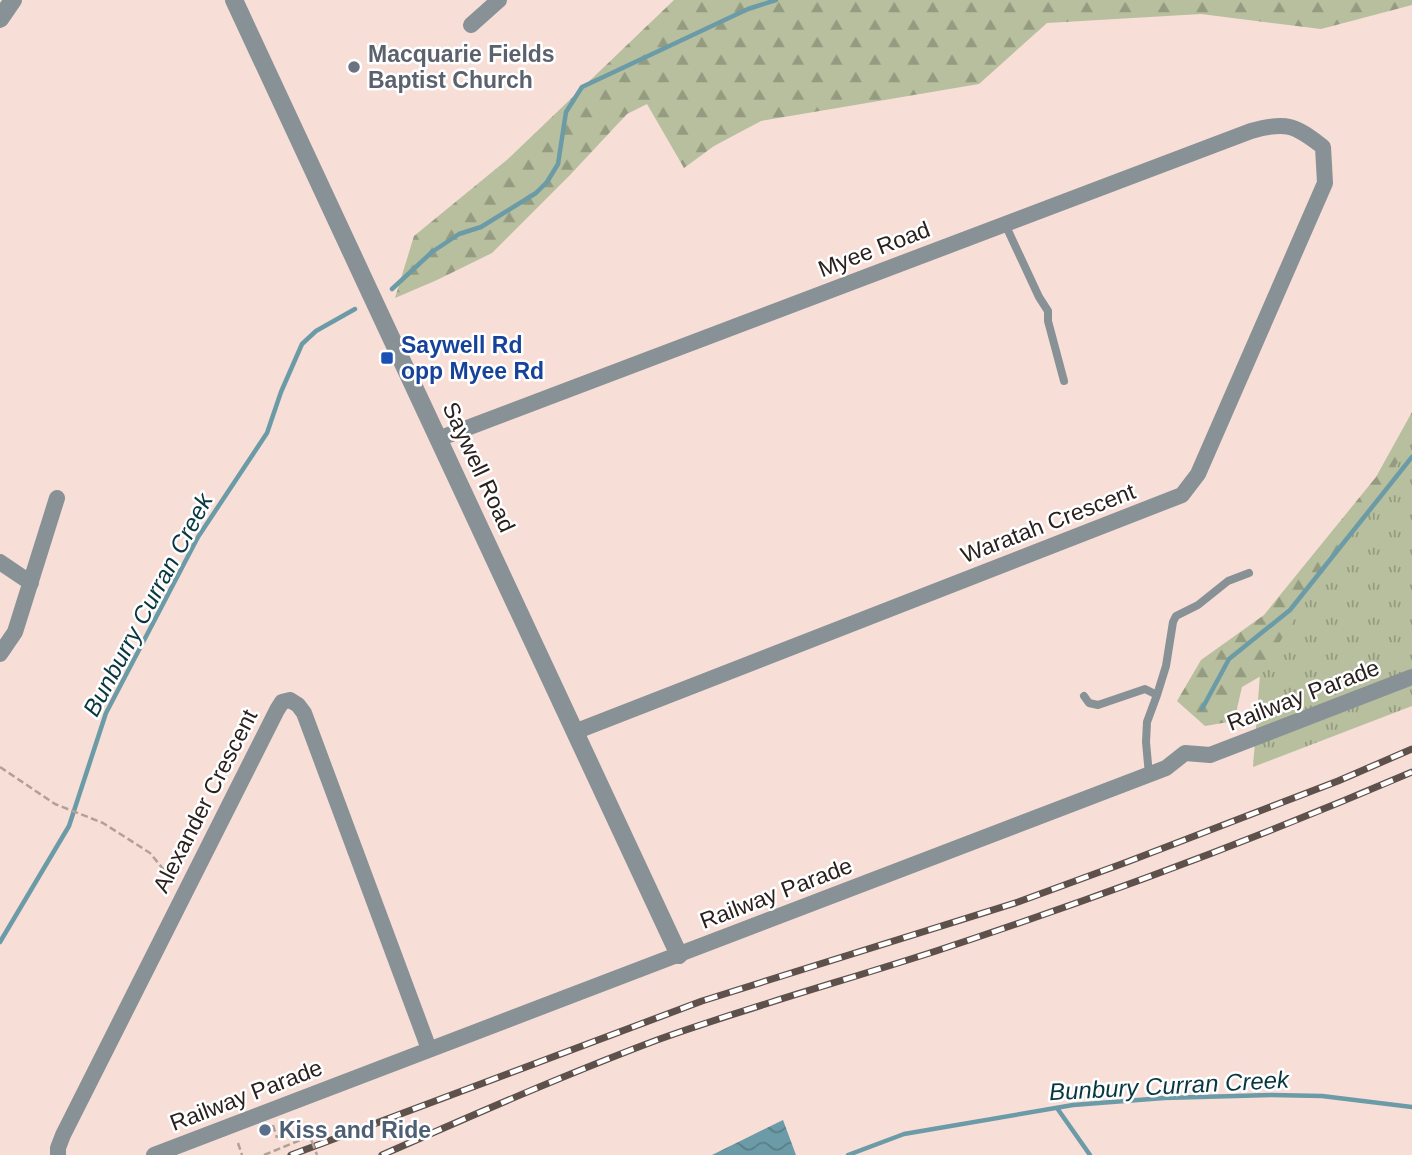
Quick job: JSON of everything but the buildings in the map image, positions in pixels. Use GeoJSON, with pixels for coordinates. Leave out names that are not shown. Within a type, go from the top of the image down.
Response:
{"type":"FeatureCollection","features":[{"type":"Feature","properties":{"kind":"street"},"geometry":{"type":"LineString","coordinates":[[0,19],[13,0]]}},
{"type":"Feature","properties":{"kind":"street","name":"Saywell Road"},"geometry":{"type":"LineString","coordinates":[[234,0],[680,955]]}},
{"type":"Feature","properties":{"kind":"street"},"geometry":{"type":"LineString","coordinates":[[471,25],[499,0]]}},
{"type":"Feature","properties":{"kind":"street","name":"Myee Road"},"geometry":{"type":"LineString","coordinates":[[438,439],[1251,131],[1270,125],[1287,125],[1302,131],[1323,147]]}},
{"type":"Feature","properties":{"kind":"street","name":"Waratah Crescent"},"geometry":{"type":"LineString","coordinates":[[577,731],[1182,495],[1198,474],[1325,183],[1323,147]]}},
{"type":"Feature","properties":{"kind":"street"},"geometry":{"type":"LineString","coordinates":[[0,653],[15,632],[57,498]]}},
{"type":"Feature","properties":{"kind":"street"},"geometry":{"type":"LineString","coordinates":[[0,562],[31,583]]}},
{"type":"Feature","properties":{"kind":"street","name":"Railway Parade"},"geometry":{"type":"LineString","coordinates":[[154,1155],[1149,775],[1166,768],[1185,753],[1210,755],[1412,677]]}},
{"type":"Feature","properties":{"kind":"street","name":"Alexander Crescent"},"geometry":{"type":"LineString","coordinates":[[58,1155],[63,1135],[282,702],[290,700],[304,713],[429,1049]]}},
{"type":"Feature","properties":{"kind":"lane"},"geometry":{"type":"LineString","coordinates":[[1005,224],[1048,311],[1063,381]]}},
{"type":"Feature","properties":{"kind":"lane"},"geometry":{"type":"LineString","coordinates":[[1149,775],[1147,722],[1166,666],[1173,622],[1176,617],[1228,581],[1250,573]]}},
{"type":"Feature","properties":{"kind":"lane"},"geometry":{"type":"LineString","coordinates":[[1084,696],[1089,703],[1098,705],[1145,689],[1157,695]]}},
{"type":"Feature","properties":{"kind":"path"},"geometry":{"type":"LineString","coordinates":[[0,767],[55,804],[103,823],[150,853],[173,881]]}},
{"type":"Feature","properties":{"kind":"path"},"geometry":{"type":"LineString","coordinates":[[275,1130],[277,1138]]}},
{"type":"Feature","properties":{"kind":"path"},"geometry":{"type":"LineString","coordinates":[[264,1155],[310,1136],[317,1155]]}},
{"type":"Feature","properties":{"kind":"path"},"geometry":{"type":"LineString","coordinates":[[238,1143],[242,1155]]}},
{"type":"Feature","properties":{"kind":"green space"},"geometry":{"type":"Polygon","coordinates":[[[674,0],[1412,0],[1412,5],[1321,29],[1201,14],[1047,23],[979,84],[761,121],[714,146],[684,168],[647,104],[627,114],[492,253],[395,298],[414,236],[508,159],[674,0]]]}},
{"type":"Feature","properties":{"kind":"green space"},"geometry":{"type":"Polygon","coordinates":[[[1412,412],[1412,518],[1295,656],[1242,687],[1234,721],[1205,726],[1177,701],[1201,660],[1264,615],[1376,477],[1412,412]]]}},
{"type":"Feature","properties":{"kind":"green space"},"geometry":{"type":"Polygon","coordinates":[[[1412,441],[1412,706],[1253,767],[1260,674],[1412,441]]]}},
{"type":"Feature","properties":{"kind":"water"},"geometry":{"type":"Polygon","coordinates":[[[783,1120],[796,1155],[712,1155],[783,1120]]]}},
{"type":"Feature","properties":{"kind":"waterway","name":"Bunburry Curran Creek"},"geometry":{"type":"LineString","coordinates":[[392,289],[432,252],[459,234],[481,227],[536,193],[547,182],[558,164],[566,112],[582,87],[748,9],[776,0]]}},
{"type":"Feature","properties":{"kind":"waterway","name":"Bunburry Curran Creek"},"geometry":{"type":"LineString","coordinates":[[0,942],[69,826],[106,713],[198,537],[267,433],[302,344],[316,331],[355,309]]}},
{"type":"Feature","properties":{"kind":"waterway","name":"Bunburry Curran Creek"},"geometry":{"type":"LineString","coordinates":[[1202,709],[1229,659],[1290,610],[1412,457]]}},
{"type":"Feature","properties":{"kind":"waterway","name":"Bunbury Curran Creek"},"geometry":{"type":"LineString","coordinates":[[848,1155],[904,1134],[1073,1105],[1164,1098],[1271,1095],[1322,1096],[1412,1107]]}},
{"type":"Feature","properties":{"kind":"waterway"},"geometry":{"type":"LineString","coordinates":[[1057,1108],[1090,1155]]}},
{"type":"Feature","properties":{"kind":"railway"},"geometry":{"type":"LineString","coordinates":[[291,1155],[702,1001],[1018,902],[1338,781],[1412,749]]}},
{"type":"Feature","properties":{"kind":"railway"},"geometry":{"type":"LineString","coordinates":[[382,1155],[553,1081],[657,1040],[1056,910],[1176,867],[1412,772]]}},
{"type":"Feature","properties":{"kind":"place","name":"Macquarie Fields Baptist Church"},"geometry":{"type":"Point","coordinates":[354,67]}},
{"type":"Feature","properties":{"kind":"place","name":"Saywell Rd opp Myee Rd"},"geometry":{"type":"Point","coordinates":[387,358]}},
{"type":"Feature","properties":{"kind":"place","name":"Kiss and Ride"},"geometry":{"type":"Point","coordinates":[265,1130]}}]}
